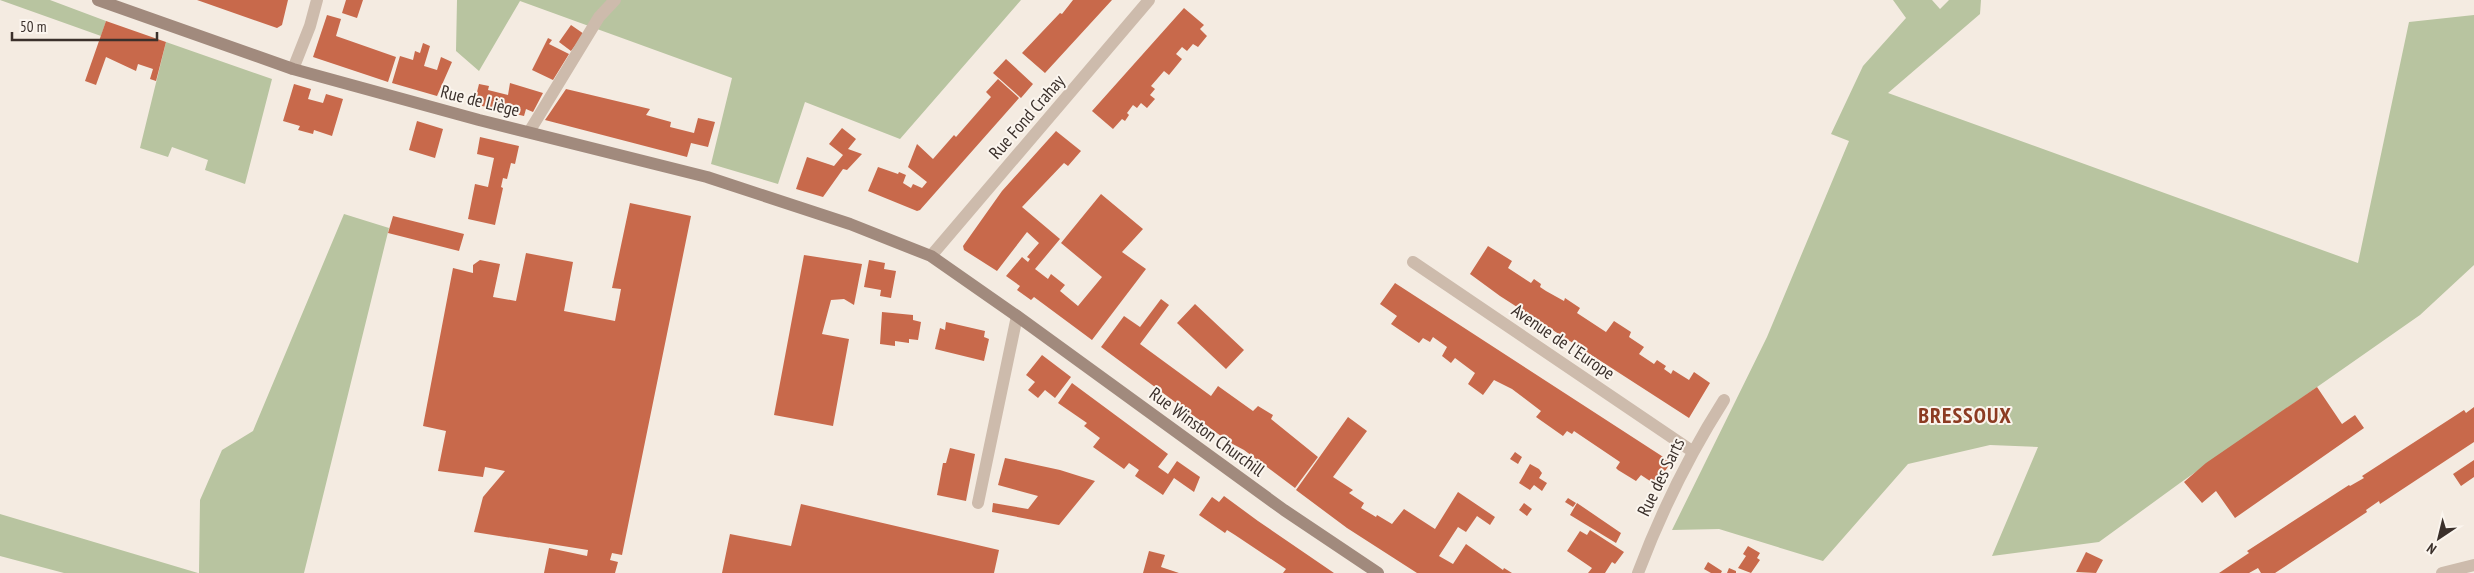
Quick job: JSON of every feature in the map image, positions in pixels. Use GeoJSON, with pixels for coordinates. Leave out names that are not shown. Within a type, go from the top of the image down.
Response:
{"type":"FeatureCollection","features":[{"type":"Feature","properties":{"kind":"main road","name":"Rue de Liège"},"geometry":{"type":"LineString","coordinates":[[98,0],[293,69],[707,177],[855,226]]}},
{"type":"Feature","properties":{"kind":"main road","name":"Rue Winston Churchill"},"geometry":{"type":"LineString","coordinates":[[855,226],[931,256],[1017,316],[1260,493],[1378,573]]}},
{"type":"Feature","properties":{"kind":"street"},"geometry":{"type":"LineString","coordinates":[[293,69],[310,26],[317,0]]}},
{"type":"Feature","properties":{"kind":"street"},"geometry":{"type":"LineString","coordinates":[[529,132],[600,17],[615,0]]}},
{"type":"Feature","properties":{"kind":"street","name":"Rue Fond Crahay"},"geometry":{"type":"LineString","coordinates":[[931,256],[1150,0]]}},
{"type":"Feature","properties":{"kind":"street","name":"Avenue de l'Europe"},"geometry":{"type":"LineString","coordinates":[[1413,262],[1692,451]]}},
{"type":"Feature","properties":{"kind":"street"},"geometry":{"type":"LineString","coordinates":[[978,504],[1017,316]]}},
{"type":"Feature","properties":{"kind":"street","name":"Rue des Sarts"},"geometry":{"type":"LineString","coordinates":[[1638,573],[1650,539],[1692,451],[1724,400]]}},
{"type":"Feature","properties":{"kind":"street"},"geometry":{"type":"LineString","coordinates":[[2442,573],[2474,565]]}},
{"type":"Feature","properties":{"kind":"green space"},"geometry":{"type":"Polygon","coordinates":[[[0,0],[50,0],[106,21],[101,36],[0,0]]]}},
{"type":"Feature","properties":{"kind":"green space"},"geometry":{"type":"Polygon","coordinates":[[[457,0],[1021,0],[900,139],[805,102],[778,184],[711,164],[732,78],[520,1],[479,71],[456,51],[457,0]]]}},
{"type":"Feature","properties":{"kind":"green space"},"geometry":{"type":"Polygon","coordinates":[[[1893,0],[1932,0],[1940,9],[1949,0],[1981,0],[1980,14],[1888,93],[2358,263],[2409,22],[2474,15],[2474,265],[2420,315],[2099,542],[1992,556],[2038,447],[1990,445],[1908,464],[1823,561],[1719,529],[1672,530],[1767,337],[1849,141],[1831,134],[1863,66],[1906,18],[1893,0]]]}},
{"type":"Feature","properties":{"kind":"green space"},"geometry":{"type":"Polygon","coordinates":[[[166,42],[272,79],[245,184],[205,170],[208,160],[172,147],[168,157],[140,148],[166,42]]]}},
{"type":"Feature","properties":{"kind":"green space"},"geometry":{"type":"Polygon","coordinates":[[[344,214],[389,228],[304,573],[199,573],[200,500],[222,450],[253,431],[344,214]]]}},
{"type":"Feature","properties":{"kind":"green space"},"geometry":{"type":"Polygon","coordinates":[[[0,514],[198,573],[64,573],[0,556],[0,514]]]}},
{"type":"Feature","properties":{"kind":"building"},"geometry":{"type":"Polygon","coordinates":[[[197,0],[288,0],[282,25],[277,28],[197,0]]]}},
{"type":"Feature","properties":{"kind":"building"},"geometry":{"type":"Polygon","coordinates":[[[346,0],[363,0],[357,18],[342,13],[346,0]]]}},
{"type":"Feature","properties":{"kind":"building"},"geometry":{"type":"Polygon","coordinates":[[[1073,0],[1112,0],[1045,73],[1022,53],[1060,13],[1062,14],[1073,0]]]}},
{"type":"Feature","properties":{"kind":"building"},"geometry":{"type":"Polygon","coordinates":[[[1184,8],[1204,25],[1200,29],[1207,36],[1198,47],[1193,44],[1187,51],[1182,47],[1176,54],[1182,59],[1169,75],[1164,71],[1151,86],[1155,89],[1150,95],[1155,99],[1147,108],[1141,103],[1137,108],[1133,105],[1127,113],[1129,115],[1125,121],[1122,119],[1113,129],[1092,111],[1184,8]]]}},
{"type":"Feature","properties":{"kind":"building"},"geometry":{"type":"Polygon","coordinates":[[[327,15],[341,19],[336,36],[396,57],[388,82],[313,57],[327,15]]]}},
{"type":"Feature","properties":{"kind":"building"},"geometry":{"type":"Polygon","coordinates":[[[106,21],[166,42],[156,81],[150,79],[153,69],[138,64],[136,71],[106,57],[96,85],[85,81],[106,21]]]}},
{"type":"Feature","properties":{"kind":"building"},"geometry":{"type":"Polygon","coordinates":[[[571,25],[584,34],[571,51],[559,42],[571,25]]]}},
{"type":"Feature","properties":{"kind":"building"},"geometry":{"type":"Polygon","coordinates":[[[548,38],[552,40],[549,44],[569,54],[553,80],[532,70],[548,38]]]}},
{"type":"Feature","properties":{"kind":"building"},"geometry":{"type":"Polygon","coordinates":[[[423,43],[430,46],[424,66],[437,70],[441,57],[452,62],[437,96],[392,83],[400,56],[413,60],[415,51],[420,53],[423,43]]]}},
{"type":"Feature","properties":{"kind":"building"},"geometry":{"type":"Polygon","coordinates":[[[1006,59],[1033,84],[1021,98],[993,73],[1006,59]]]}},
{"type":"Feature","properties":{"kind":"building"},"geometry":{"type":"Polygon","coordinates":[[[998,79],[1019,98],[920,210],[917,211],[868,191],[878,167],[906,175],[903,183],[911,188],[913,184],[922,188],[927,182],[908,167],[917,144],[933,159],[954,135],[956,137],[991,97],[986,92],[998,79]]]}},
{"type":"Feature","properties":{"kind":"building"},"geometry":{"type":"Polygon","coordinates":[[[510,83],[543,93],[533,112],[526,109],[524,116],[474,104],[479,84],[489,86],[488,90],[508,95],[510,83]]]}},
{"type":"Feature","properties":{"kind":"building"},"geometry":{"type":"Polygon","coordinates":[[[294,84],[311,89],[308,99],[323,103],[326,94],[343,99],[332,136],[314,130],[313,134],[298,130],[300,126],[283,121],[294,84]]]}},
{"type":"Feature","properties":{"kind":"building"},"geometry":{"type":"Polygon","coordinates":[[[566,89],[650,109],[646,115],[671,122],[670,127],[694,133],[698,118],[715,122],[708,147],[691,143],[687,157],[545,120],[566,89]]]}},
{"type":"Feature","properties":{"kind":"building"},"geometry":{"type":"Polygon","coordinates":[[[417,121],[443,129],[435,158],[409,150],[417,121]]]}},
{"type":"Feature","properties":{"kind":"building"},"geometry":{"type":"Polygon","coordinates":[[[842,128],[856,139],[848,149],[862,154],[847,170],[843,169],[823,197],[796,189],[807,157],[834,166],[843,155],[829,144],[842,128]]]}},
{"type":"Feature","properties":{"kind":"building"},"geometry":{"type":"Polygon","coordinates":[[[1056,131],[1081,151],[1068,166],[1064,163],[1022,207],[1060,239],[1035,269],[1048,279],[1051,274],[1065,285],[1060,291],[1078,306],[1102,277],[1061,243],[1101,194],[1143,229],[1122,252],[1146,269],[1092,340],[1034,297],[1031,300],[1017,290],[1020,286],[1006,276],[1022,257],[1028,262],[1030,259],[1027,257],[1039,243],[1027,232],[997,271],[964,250],[963,246],[1002,191],[1056,131]]]}},
{"type":"Feature","properties":{"kind":"building"},"geometry":{"type":"Polygon","coordinates":[[[480,137],[519,146],[515,164],[511,163],[507,179],[503,178],[501,187],[503,188],[495,225],[468,219],[475,184],[488,187],[494,158],[477,154],[480,137]]]}},
{"type":"Feature","properties":{"kind":"building"},"geometry":{"type":"Polygon","coordinates":[[[630,203],[691,216],[622,555],[612,553],[610,560],[618,562],[615,573],[544,573],[549,548],[587,556],[588,550],[474,532],[483,497],[505,471],[485,467],[483,477],[438,471],[446,431],[423,426],[453,268],[473,273],[473,265],[480,260],[500,264],[493,297],[516,301],[526,253],[573,262],[564,311],[615,321],[621,289],[612,288],[630,203]]]}},
{"type":"Feature","properties":{"kind":"building"},"geometry":{"type":"Polygon","coordinates":[[[393,216],[464,234],[459,251],[388,233],[393,216]]]}},
{"type":"Feature","properties":{"kind":"building"},"geometry":{"type":"Polygon","coordinates":[[[1488,246],[1512,261],[1508,268],[1531,283],[1534,279],[1541,284],[1540,287],[1564,301],[1565,298],[1580,308],[1577,313],[1606,332],[1614,321],[1631,332],[1629,337],[1644,347],[1639,354],[1654,364],[1657,360],[1666,366],[1664,369],[1671,374],[1673,370],[1689,380],[1694,372],[1710,383],[1689,418],[1500,296],[1470,274],[1488,246]]]}},
{"type":"Feature","properties":{"kind":"building"},"geometry":{"type":"Polygon","coordinates":[[[804,255],[862,264],[854,305],[844,299],[831,300],[822,334],[849,339],[833,426],[774,415],[804,255]]]}},
{"type":"Feature","properties":{"kind":"building"},"geometry":{"type":"Polygon","coordinates":[[[869,260],[885,263],[884,269],[896,271],[891,298],[880,296],[881,290],[864,287],[869,260]]]}},
{"type":"Feature","properties":{"kind":"building"},"geometry":{"type":"Polygon","coordinates":[[[1395,283],[1671,462],[1656,485],[1641,475],[1636,481],[1618,470],[1616,468],[1620,462],[1574,431],[1572,434],[1567,431],[1563,436],[1536,417],[1541,411],[1512,389],[1494,380],[1483,395],[1468,384],[1475,373],[1455,358],[1451,363],[1442,356],[1447,347],[1433,337],[1430,342],[1423,338],[1419,343],[1391,324],[1397,316],[1380,304],[1395,283]]]}},
{"type":"Feature","properties":{"kind":"building"},"geometry":{"type":"Polygon","coordinates":[[[1161,299],[1169,305],[1140,344],[1211,396],[1218,386],[1253,411],[1258,406],[1273,415],[1271,419],[1318,457],[1295,488],[1244,450],[1229,442],[1101,347],[1124,316],[1140,327],[1161,299]]]}},
{"type":"Feature","properties":{"kind":"building"},"geometry":{"type":"Polygon","coordinates":[[[1195,304],[1244,350],[1226,369],[1177,323],[1195,304]]]}},
{"type":"Feature","properties":{"kind":"building"},"geometry":{"type":"Polygon","coordinates":[[[882,312],[913,315],[913,320],[921,322],[918,340],[909,339],[909,343],[895,341],[895,346],[880,344],[882,312]]]}},
{"type":"Feature","properties":{"kind":"building"},"geometry":{"type":"Polygon","coordinates":[[[946,322],[985,331],[984,337],[989,339],[984,361],[935,349],[940,328],[945,330],[946,322]]]}},
{"type":"Feature","properties":{"kind":"building"},"geometry":{"type":"Polygon","coordinates":[[[1042,355],[1071,377],[1055,398],[1045,390],[1038,398],[1028,390],[1035,382],[1026,375],[1042,355]]]}},
{"type":"Feature","properties":{"kind":"building"},"geometry":{"type":"Polygon","coordinates":[[[1072,383],[1168,454],[1158,467],[1168,474],[1177,461],[1200,477],[1194,492],[1174,478],[1163,495],[1135,476],[1139,470],[1129,463],[1124,469],[1093,447],[1100,438],[1084,426],[1087,423],[1058,403],[1072,383]]]}},
{"type":"Feature","properties":{"kind":"building"},"geometry":{"type":"Polygon","coordinates":[[[2317,387],[2342,424],[2355,415],[2364,428],[2235,518],[2216,491],[2202,503],[2184,482],[2206,463],[2317,387]]]}},
{"type":"Feature","properties":{"kind":"building"},"geometry":{"type":"Polygon","coordinates":[[[2474,407],[2474,442],[2380,504],[2379,501],[2366,510],[2367,512],[2275,573],[2261,573],[2258,568],[2249,573],[2219,573],[2249,553],[2247,551],[2349,485],[2364,478],[2362,476],[2464,410],[2466,413],[2474,407]]]}},
{"type":"Feature","properties":{"kind":"building"},"geometry":{"type":"Polygon","coordinates":[[[1348,417],[1367,431],[1333,477],[1353,490],[1349,493],[1364,503],[1361,508],[1392,524],[1404,509],[1435,529],[1458,492],[1495,517],[1490,525],[1477,516],[1466,532],[1458,527],[1439,556],[1453,564],[1466,544],[1503,570],[1504,568],[1512,573],[1417,573],[1347,528],[1296,490],[1348,417]]]}},
{"type":"Feature","properties":{"kind":"building"},"geometry":{"type":"Polygon","coordinates":[[[950,448],[975,454],[966,501],[937,495],[943,463],[946,463],[950,448]]]}},
{"type":"Feature","properties":{"kind":"building"},"geometry":{"type":"Polygon","coordinates":[[[1515,452],[1522,457],[1518,464],[1510,459],[1515,452]]]}},
{"type":"Feature","properties":{"kind":"building"},"geometry":{"type":"Polygon","coordinates":[[[1005,458],[1060,470],[1095,481],[1059,525],[992,512],[993,503],[1028,509],[1038,496],[998,485],[1005,458]]]}},
{"type":"Feature","properties":{"kind":"building"},"geometry":{"type":"Polygon","coordinates":[[[2474,460],[2474,477],[2461,486],[2453,474],[2474,460]]]}},
{"type":"Feature","properties":{"kind":"building"},"geometry":{"type":"Polygon","coordinates":[[[1530,464],[1539,469],[1542,473],[1539,478],[1547,483],[1542,491],[1534,485],[1530,490],[1519,483],[1530,464]]]}},
{"type":"Feature","properties":{"kind":"building"},"geometry":{"type":"Polygon","coordinates":[[[1224,496],[1334,573],[1283,573],[1286,569],[1227,530],[1225,533],[1199,515],[1212,497],[1219,502],[1224,496]]]}},
{"type":"Feature","properties":{"kind":"building"},"geometry":{"type":"Polygon","coordinates":[[[1568,498],[1576,503],[1573,507],[1565,502],[1568,498]]]}},
{"type":"Feature","properties":{"kind":"building"},"geometry":{"type":"Polygon","coordinates":[[[1524,503],[1532,509],[1527,516],[1519,510],[1524,503]]]}},
{"type":"Feature","properties":{"kind":"building"},"geometry":{"type":"Polygon","coordinates":[[[1577,503],[1621,533],[1616,543],[1570,515],[1577,503]]]}},
{"type":"Feature","properties":{"kind":"building"},"geometry":{"type":"Polygon","coordinates":[[[801,504],[999,550],[994,573],[722,573],[730,534],[791,546],[801,504]]]}},
{"type":"Feature","properties":{"kind":"building"},"geometry":{"type":"Polygon","coordinates":[[[1590,530],[1624,552],[1615,564],[1612,562],[1605,573],[1588,573],[1592,568],[1567,551],[1580,531],[1587,535],[1590,530]]]}},
{"type":"Feature","properties":{"kind":"building"},"geometry":{"type":"Polygon","coordinates":[[[1748,546],[1760,553],[1757,558],[1760,560],[1751,573],[1738,568],[1746,556],[1743,554],[1748,546]]]}},
{"type":"Feature","properties":{"kind":"building"},"geometry":{"type":"Polygon","coordinates":[[[1149,551],[1165,555],[1161,567],[1179,573],[1143,573],[1149,551]]]}},
{"type":"Feature","properties":{"kind":"building"},"geometry":{"type":"Polygon","coordinates":[[[2086,552],[2103,560],[2096,573],[2076,572],[2086,552]]]}},
{"type":"Feature","properties":{"kind":"building"},"geometry":{"type":"Polygon","coordinates":[[[1708,562],[1722,571],[1721,573],[1711,573],[1704,569],[1708,562]]]}},
{"type":"Feature","properties":{"kind":"building"},"geometry":{"type":"Polygon","coordinates":[[[1729,568],[1736,571],[1736,573],[1727,573],[1729,568]]]}},
{"type":"Feature","properties":{"kind":"district","name":"BRESSOUX"},"geometry":{"type":"Point","coordinates":[1965,415]}}]}
